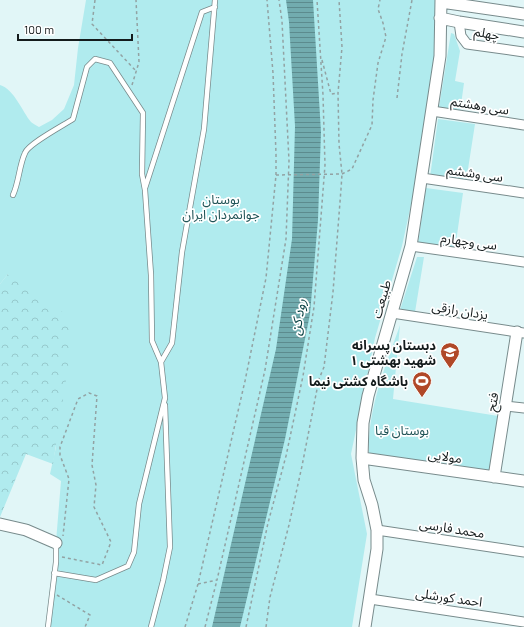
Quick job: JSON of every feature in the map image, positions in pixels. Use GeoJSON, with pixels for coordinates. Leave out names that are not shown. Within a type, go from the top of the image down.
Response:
{"type":"FeatureCollection","features":[{"type":"Feature","properties":{"kind":"street"},"geometry":{"type":"LineString","coordinates":[[441,1],[524,14]]}},
{"type":"Feature","properties":{"kind":"street","name":"طبیعت"},"geometry":{"type":"LineString","coordinates":[[366,627],[377,549],[377,530],[372,505],[364,480],[362,458],[363,423],[368,396],[411,246],[440,56],[441,1]]}},
{"type":"Feature","properties":{"kind":"street"},"geometry":{"type":"LineString","coordinates":[[440,18],[524,32]]}},
{"type":"Feature","properties":{"kind":"street","name":"چهلم"},"geometry":{"type":"LineString","coordinates":[[459,22],[461,36],[467,44],[524,52]]}},
{"type":"Feature","properties":{"kind":"street","name":"سی وهشتم"},"geometry":{"type":"LineString","coordinates":[[432,111],[524,125]]}},
{"type":"Feature","properties":{"kind":"street","name":"سی وششم"},"geometry":{"type":"LineString","coordinates":[[422,178],[524,193]]}},
{"type":"Feature","properties":{"kind":"street","name":"سی وچهارم"},"geometry":{"type":"LineString","coordinates":[[411,246],[524,262]]}},
{"type":"Feature","properties":{"kind":"street","name":"یزدان رازقی"},"geometry":{"type":"LineString","coordinates":[[392,313],[521,332]]}},
{"type":"Feature","properties":{"kind":"street","name":"فتح"},"geometry":{"type":"LineString","coordinates":[[494,477],[506,406],[521,332]]}},
{"type":"Feature","properties":{"kind":"street"},"geometry":{"type":"LineString","coordinates":[[506,406],[524,408]]}},
{"type":"Feature","properties":{"kind":"street","name":"مولایی"},"geometry":{"type":"LineString","coordinates":[[362,458],[524,481]]}},
{"type":"Feature","properties":{"kind":"street"},"geometry":{"type":"LineString","coordinates":[[0,524],[26,530],[59,542]]}},
{"type":"Feature","properties":{"kind":"street","name":"محمد فارسی"},"geometry":{"type":"LineString","coordinates":[[377,530],[524,552]]}},
{"type":"Feature","properties":{"kind":"street","name":"احمد کورشلی"},"geometry":{"type":"LineString","coordinates":[[370,599],[524,622]]}},
{"type":"Feature","properties":{"kind":"lane"},"geometry":{"type":"LineString","coordinates":[[162,362],[172,343],[182,252],[204,129],[215,0]]}},
{"type":"Feature","properties":{"kind":"lane"},"geometry":{"type":"LineString","coordinates":[[144,190],[202,12],[215,7]]}},
{"type":"Feature","properties":{"kind":"lane"},"geometry":{"type":"LineString","coordinates":[[13,195],[17,187],[25,151],[73,119],[87,67],[96,60],[110,63],[143,113],[142,174],[151,275],[152,341],[162,362],[165,398],[165,445],[170,547],[151,627]]}},
{"type":"Feature","properties":{"kind":"lane"},"geometry":{"type":"LineString","coordinates":[[54,573],[96,580],[128,566],[134,552],[139,504],[165,398]]}},
{"type":"Feature","properties":{"kind":"lane"},"geometry":{"type":"LineString","coordinates":[[48,627],[59,542]]}},
{"type":"Feature","properties":{"kind":"path"},"geometry":{"type":"LineString","coordinates":[[95,0],[92,24],[136,71]]}},
{"type":"Feature","properties":{"kind":"path"},"geometry":{"type":"LineString","coordinates":[[129,92],[139,62],[136,0]]}},
{"type":"Feature","properties":{"kind":"path"},"geometry":{"type":"LineString","coordinates":[[184,627],[198,584],[245,381],[266,278],[276,175],[273,73],[267,0]]}},
{"type":"Feature","properties":{"kind":"path"},"geometry":{"type":"LineString","coordinates":[[205,627],[266,370],[286,239],[289,161],[282,28],[279,0]]}},
{"type":"Feature","properties":{"kind":"path"},"geometry":{"type":"LineString","coordinates":[[246,627],[268,523],[287,449],[303,376],[314,307],[325,165],[321,56],[317,0]]}},
{"type":"Feature","properties":{"kind":"path"},"geometry":{"type":"LineString","coordinates":[[266,627],[270,597],[289,525],[319,379],[324,367],[333,292],[342,174],[338,144],[338,92],[342,47],[339,0]]}},
{"type":"Feature","properties":{"kind":"path"},"geometry":{"type":"LineString","coordinates":[[276,175],[342,174],[352,168],[372,125],[373,100],[378,63],[386,37],[378,9],[380,0]]}},
{"type":"Feature","properties":{"kind":"path"},"geometry":{"type":"LineString","coordinates":[[397,98],[402,54],[412,0]]}},
{"type":"Feature","properties":{"kind":"path"},"geometry":{"type":"LineString","coordinates":[[321,56],[331,94],[338,92]]}},
{"type":"Feature","properties":{"kind":"path"},"geometry":{"type":"LineString","coordinates":[[56,556],[102,565],[111,542],[94,507],[96,485],[92,465],[97,396],[89,393],[78,399],[60,447],[60,455],[70,479],[59,542]]}},
{"type":"Feature","properties":{"kind":"path"},"geometry":{"type":"LineString","coordinates":[[198,584],[217,580]]}},
{"type":"Feature","properties":{"kind":"path"},"geometry":{"type":"LineString","coordinates":[[52,592],[90,615],[85,627]]}},
{"type":"Feature","properties":{"kind":"green space","name":"بوستان جوانمردان ایران"},"geometry":{"type":"Polygon","coordinates":[[[86,0],[440,0],[438,37],[417,177],[402,246],[375,338],[351,454],[367,534],[352,627],[49,627],[61,481],[50,474],[56,447],[8,274],[0,284],[0,85],[5,87],[14,96],[31,122],[39,127],[52,120],[64,109],[74,85],[78,48],[86,0]]]}},
{"type":"Feature","properties":{"kind":"green space"},"geometry":{"type":"Polygon","coordinates":[[[451,33],[454,34],[460,51],[455,81],[464,83],[460,112],[439,107],[451,33]]]}},
{"type":"Feature","properties":{"kind":"green space"},"geometry":{"type":"Polygon","coordinates":[[[438,119],[475,124],[466,182],[430,177],[438,119]]]}},
{"type":"Feature","properties":{"kind":"green space"},"geometry":{"type":"Polygon","coordinates":[[[426,188],[463,193],[455,249],[418,244],[426,188]]]}},
{"type":"Feature","properties":{"kind":"green space"},"geometry":{"type":"Polygon","coordinates":[[[417,257],[424,257],[415,312],[400,310],[417,257]]]}},
{"type":"Feature","properties":{"kind":"green space"},"geometry":{"type":"Polygon","coordinates":[[[8,274],[71,318],[69,361],[53,464],[26,454],[0,517],[0,284],[8,274]]]}},
{"type":"Feature","properties":{"kind":"green space","name":"بوستان قبا"},"geometry":{"type":"Polygon","coordinates":[[[400,325],[393,399],[498,416],[492,473],[369,455],[369,438],[374,405],[383,373],[400,325]]]}},
{"type":"Feature","properties":{"kind":"water","name":"رود کن"},"geometry":{"type":"Polygon","coordinates":[[[286,0],[313,0],[321,132],[318,220],[310,314],[285,439],[240,627],[212,627],[276,349],[292,239],[295,126],[289,22],[286,0]]]}},
{"type":"Feature","properties":{"kind":"place","name":"دبستان پسرانه شهید بهشتی ۱"},"geometry":{"type":"Point","coordinates":[450,369]}},
{"type":"Feature","properties":{"kind":"place","name":"باشگاه کشتی نیما"},"geometry":{"type":"Point","coordinates":[422,398]}}]}
